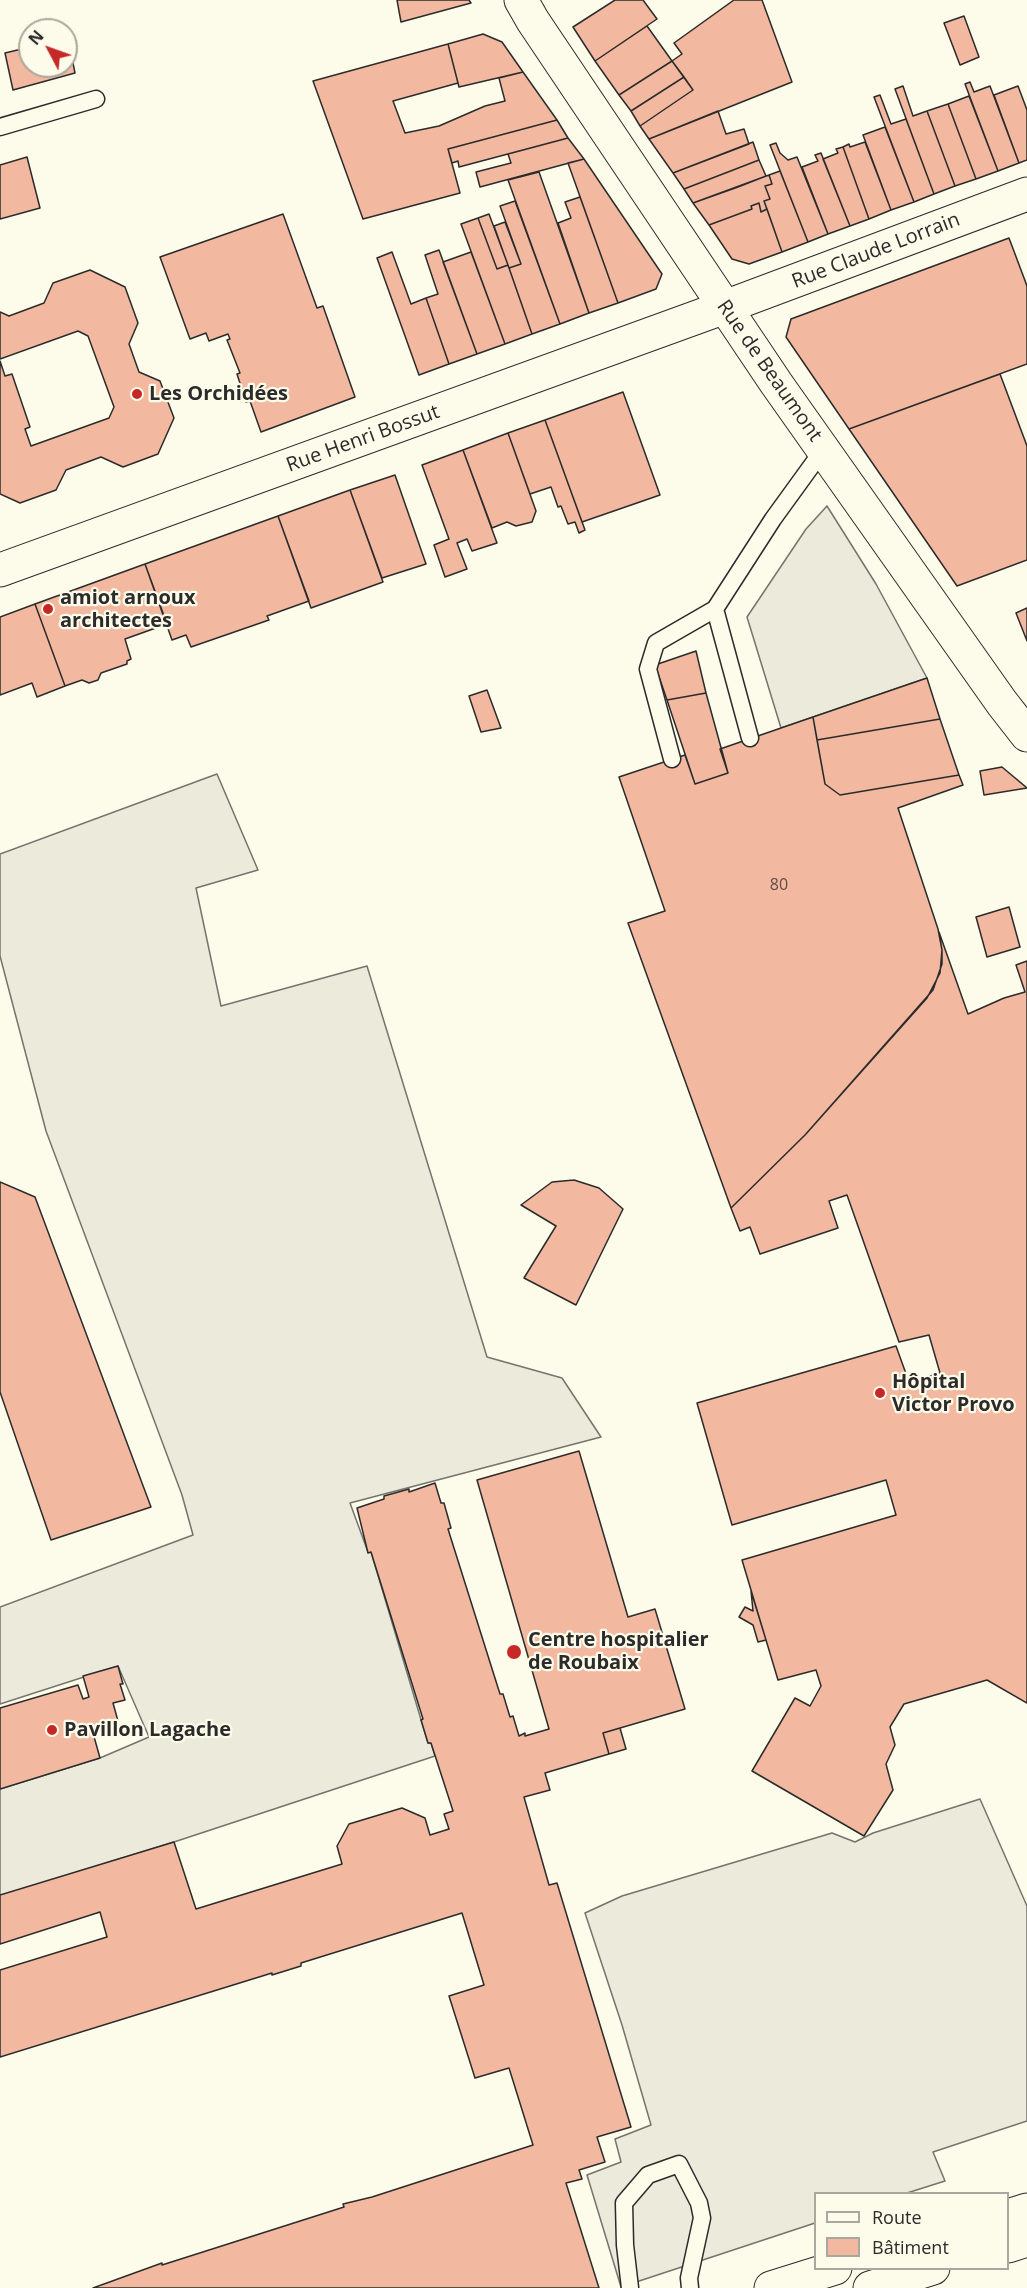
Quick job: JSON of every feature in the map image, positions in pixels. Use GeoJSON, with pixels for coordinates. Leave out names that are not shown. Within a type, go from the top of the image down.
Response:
{"type":"FeatureCollection","features":[{"type":"Feature","properties":{"kind":"street","name":"Rue de Beaumont"},"geometry":{"type":"LineString","coordinates":[[521,0],[823,450],[1024,727]]}},
{"type":"Feature","properties":{"kind":"street","name":"Rue Claude Lorrain"},"geometry":{"type":"LineString","coordinates":[[726,308],[1027,194]]}},
{"type":"Feature","properties":{"kind":"street","name":"Rue Henri Bossut"},"geometry":{"type":"LineString","coordinates":[[0,570],[726,308]]}},
{"type":"Feature","properties":{"kind":"street"},"geometry":{"type":"LineString","coordinates":[[1009,2216],[1027,2210]]}},
{"type":"Feature","properties":{"kind":"street"},"geometry":{"type":"LineString","coordinates":[[1009,2246],[1027,2240]]}},
{"type":"Feature","properties":{"kind":"street"},"geometry":{"type":"LineString","coordinates":[[771,2288],[829,2270]]}},
{"type":"Feature","properties":{"kind":"street"},"geometry":{"type":"LineString","coordinates":[[870,2288],[927,2270]]}},
{"type":"Feature","properties":{"kind":"lane"},"geometry":{"type":"LineString","coordinates":[[0,127],[96,99]]}},
{"type":"Feature","properties":{"kind":"lane"},"geometry":{"type":"LineString","coordinates":[[672,759],[648,669],[656,644],[715,609],[773,519],[823,450]]}},
{"type":"Feature","properties":{"kind":"lane"},"geometry":{"type":"LineString","coordinates":[[715,609],[750,738]]}},
{"type":"Feature","properties":{"kind":"lane"},"geometry":{"type":"LineString","coordinates":[[630,2288],[625,2245],[624,2203],[648,2175],[679,2164],[699,2203],[702,2218],[690,2288]]}},
{"type":"Feature","properties":{"kind":"shaded area"},"geometry":{"type":"Polygon","coordinates":[[[827,506],[876,584],[927,678],[781,728],[747,617],[806,529],[827,506]]]}},
{"type":"Feature","properties":{"kind":"shaded area"},"geometry":{"type":"Polygon","coordinates":[[[217,774],[258,870],[196,888],[221,1006],[367,966],[487,1357],[562,1378],[601,1437],[350,1503],[368,1552],[371,1552],[428,1743],[431,1743],[435,1756],[174,1842],[0,1896],[0,1789],[100,1758],[149,1737],[118,1666],[0,1704],[0,1607],[193,1535],[182,1495],[46,1131],[0,956],[0,854],[217,774]]]}},
{"type":"Feature","properties":{"kind":"shaded area"},"geometry":{"type":"Polygon","coordinates":[[[980,1799],[1027,1906],[1027,2121],[933,2152],[945,2181],[910,2192],[814,2192],[814,2223],[621,2287],[587,2175],[621,2162],[615,2139],[651,2125],[622,2025],[585,1913],[622,1896],[832,1833],[855,1842],[873,1833],[980,1799]]]}},
{"type":"Feature","properties":{"kind":"building"},"geometry":{"type":"Polygon","coordinates":[[[397,0],[469,0],[471,3],[401,22],[397,0]]]}},
{"type":"Feature","properties":{"kind":"building"},"geometry":{"type":"Polygon","coordinates":[[[615,0],[643,0],[657,19],[595,61],[573,27],[615,0]]]}},
{"type":"Feature","properties":{"kind":"building"},"geometry":{"type":"Polygon","coordinates":[[[734,0],[762,0],[792,82],[649,139],[640,126],[693,90],[672,61],[682,54],[674,43],[734,0]]]}},
{"type":"Feature","properties":{"kind":"building"},"geometry":{"type":"Polygon","coordinates":[[[964,16],[979,57],[960,65],[944,23],[964,16]]]}},
{"type":"Feature","properties":{"kind":"building"},"geometry":{"type":"Polygon","coordinates":[[[647,26],[672,61],[619,95],[595,61],[647,26]]]}},
{"type":"Feature","properties":{"kind":"building"},"geometry":{"type":"Polygon","coordinates":[[[483,34],[502,42],[523,72],[459,87],[448,44],[483,34]]]}},
{"type":"Feature","properties":{"kind":"building"},"geometry":{"type":"Polygon","coordinates":[[[448,44],[458,83],[393,101],[405,133],[439,126],[485,106],[505,101],[499,78],[523,72],[557,120],[448,149],[460,193],[363,219],[313,81],[448,44]]]}},
{"type":"Feature","properties":{"kind":"building"},"geometry":{"type":"Polygon","coordinates":[[[18,50],[18,78],[57,78],[13,90],[5,53],[18,50]]]}},
{"type":"Feature","properties":{"kind":"building"},"geometry":{"type":"Polygon","coordinates":[[[672,61],[684,77],[631,111],[619,95],[672,61]]]}},
{"type":"Feature","properties":{"kind":"building"},"geometry":{"type":"Polygon","coordinates":[[[684,77],[693,90],[640,126],[631,111],[684,77]]]}},
{"type":"Feature","properties":{"kind":"building"},"geometry":{"type":"Polygon","coordinates":[[[970,82],[974,92],[990,86],[1019,163],[998,171],[965,84],[970,82]]]}},
{"type":"Feature","properties":{"kind":"building"},"geometry":{"type":"Polygon","coordinates":[[[903,86],[913,116],[927,111],[955,186],[934,194],[895,89],[903,86]]]}},
{"type":"Feature","properties":{"kind":"building"},"geometry":{"type":"Polygon","coordinates":[[[1018,86],[1027,110],[1027,160],[1019,163],[994,95],[1018,86]]]}},
{"type":"Feature","properties":{"kind":"building"},"geometry":{"type":"Polygon","coordinates":[[[880,95],[891,124],[906,119],[934,194],[914,202],[874,97],[880,95]]]}},
{"type":"Feature","properties":{"kind":"building"},"geometry":{"type":"Polygon","coordinates":[[[969,96],[998,171],[976,179],[948,104],[969,96]]]}},
{"type":"Feature","properties":{"kind":"building"},"geometry":{"type":"Polygon","coordinates":[[[948,104],[976,179],[955,186],[927,111],[948,104]]]}},
{"type":"Feature","properties":{"kind":"building"},"geometry":{"type":"Polygon","coordinates":[[[718,111],[726,134],[744,129],[749,144],[673,173],[649,139],[718,111]]]}},
{"type":"Feature","properties":{"kind":"building"},"geometry":{"type":"Polygon","coordinates":[[[557,120],[568,138],[459,167],[458,161],[452,163],[448,149],[557,120]]]}},
{"type":"Feature","properties":{"kind":"building"},"geometry":{"type":"Polygon","coordinates":[[[885,127],[914,202],[891,210],[863,135],[885,127]]]}},
{"type":"Feature","properties":{"kind":"building"},"geometry":{"type":"Polygon","coordinates":[[[568,138],[584,159],[480,187],[476,172],[511,163],[508,154],[568,138]]]}},
{"type":"Feature","properties":{"kind":"building"},"geometry":{"type":"Polygon","coordinates":[[[753,142],[759,160],[684,189],[673,173],[753,142]]]}},
{"type":"Feature","properties":{"kind":"building"},"geometry":{"type":"Polygon","coordinates":[[[865,142],[891,210],[869,219],[843,147],[865,142]]]}},
{"type":"Feature","properties":{"kind":"building"},"geometry":{"type":"Polygon","coordinates":[[[776,143],[780,153],[788,160],[797,157],[828,234],[808,242],[770,145],[776,143]]]}},
{"type":"Feature","properties":{"kind":"building"},"geometry":{"type":"Polygon","coordinates":[[[843,147],[869,219],[850,226],[823,159],[838,153],[836,149],[843,147]]]}},
{"type":"Feature","properties":{"kind":"building"},"geometry":{"type":"Polygon","coordinates":[[[821,153],[850,226],[828,234],[802,167],[818,161],[815,155],[821,153]]]}},
{"type":"Feature","properties":{"kind":"building"},"geometry":{"type":"Polygon","coordinates":[[[27,157],[40,208],[0,219],[0,165],[27,157]]]}},
{"type":"Feature","properties":{"kind":"building"},"geometry":{"type":"Polygon","coordinates":[[[584,159],[662,274],[656,289],[618,303],[568,163],[584,159]]]}},
{"type":"Feature","properties":{"kind":"building"},"geometry":{"type":"Polygon","coordinates":[[[759,160],[766,176],[738,187],[693,203],[684,189],[759,160]]]}},
{"type":"Feature","properties":{"kind":"building"},"geometry":{"type":"Polygon","coordinates":[[[780,171],[808,242],[782,252],[764,201],[770,199],[765,186],[772,184],[769,175],[780,171]]]}},
{"type":"Feature","properties":{"kind":"building"},"geometry":{"type":"Polygon","coordinates":[[[539,172],[589,313],[560,324],[508,180],[539,172]]]}},
{"type":"Feature","properties":{"kind":"building"},"geometry":{"type":"Polygon","coordinates":[[[769,175],[772,184],[765,186],[770,199],[764,201],[767,209],[761,212],[759,203],[751,206],[752,209],[709,225],[693,203],[769,175]]]}},
{"type":"Feature","properties":{"kind":"building"},"geometry":{"type":"Polygon","coordinates":[[[580,197],[618,303],[589,313],[558,223],[571,218],[565,202],[580,197]]]}},
{"type":"Feature","properties":{"kind":"building"},"geometry":{"type":"Polygon","coordinates":[[[515,201],[560,324],[532,334],[509,268],[521,264],[500,206],[515,201]]]}},
{"type":"Feature","properties":{"kind":"building"},"geometry":{"type":"Polygon","coordinates":[[[759,203],[761,212],[767,209],[782,252],[749,264],[732,259],[709,225],[752,209],[751,206],[759,203]]]}},
{"type":"Feature","properties":{"kind":"building"},"geometry":{"type":"Polygon","coordinates":[[[283,214],[317,308],[323,306],[355,397],[261,432],[250,401],[246,402],[237,374],[240,373],[227,340],[230,339],[228,334],[209,341],[206,333],[190,339],[160,257],[283,214]]]}},
{"type":"Feature","properties":{"kind":"building"},"geometry":{"type":"Polygon","coordinates":[[[489,214],[508,265],[497,269],[478,218],[489,214]]]}},
{"type":"Feature","properties":{"kind":"building"},"geometry":{"type":"Polygon","coordinates":[[[478,218],[497,269],[508,265],[532,334],[505,344],[461,224],[478,218]]]}},
{"type":"Feature","properties":{"kind":"building"},"geometry":{"type":"Polygon","coordinates":[[[505,222],[521,264],[509,268],[494,226],[505,222]]]}},
{"type":"Feature","properties":{"kind":"building"},"geometry":{"type":"Polygon","coordinates":[[[1009,238],[1027,286],[1027,364],[849,429],[786,337],[791,319],[1009,238]]]}},
{"type":"Feature","properties":{"kind":"building"},"geometry":{"type":"Polygon","coordinates":[[[439,250],[477,354],[449,364],[426,298],[438,294],[425,255],[439,250]]]}},
{"type":"Feature","properties":{"kind":"building"},"geometry":{"type":"Polygon","coordinates":[[[392,252],[411,304],[426,298],[449,364],[419,375],[377,258],[392,252]]]}},
{"type":"Feature","properties":{"kind":"building"},"geometry":{"type":"Polygon","coordinates":[[[471,252],[505,344],[477,354],[443,262],[471,252]]]}},
{"type":"Feature","properties":{"kind":"building","name":"Les Orchidées"},"geometry":{"type":"Polygon","coordinates":[[[90,270],[125,287],[138,323],[129,344],[139,372],[160,381],[174,418],[158,454],[123,467],[101,457],[66,470],[56,490],[20,503],[0,494],[0,361],[5,376],[12,374],[30,427],[25,429],[31,446],[109,418],[114,407],[88,336],[78,331],[0,359],[0,312],[9,316],[44,303],[53,283],[90,270]]]}},
{"type":"Feature","properties":{"kind":"building"},"geometry":{"type":"Polygon","coordinates":[[[1000,374],[1027,446],[1027,560],[957,586],[849,429],[1000,374]]]}},
{"type":"Feature","properties":{"kind":"building"},"geometry":{"type":"Polygon","coordinates":[[[623,392],[660,495],[582,522],[545,420],[623,392]]]}},
{"type":"Feature","properties":{"kind":"building"},"geometry":{"type":"Polygon","coordinates":[[[545,420],[585,530],[579,533],[575,522],[568,524],[561,506],[558,507],[551,487],[530,494],[508,433],[545,420]]]}},
{"type":"Feature","properties":{"kind":"building"},"geometry":{"type":"Polygon","coordinates":[[[508,433],[536,511],[532,522],[516,526],[507,522],[492,528],[463,450],[508,433]]]}},
{"type":"Feature","properties":{"kind":"building"},"geometry":{"type":"Polygon","coordinates":[[[463,450],[497,543],[472,551],[467,539],[457,543],[467,569],[445,577],[434,545],[449,539],[422,465],[463,450]]]}},
{"type":"Feature","properties":{"kind":"building"},"geometry":{"type":"Polygon","coordinates":[[[395,475],[426,564],[382,578],[350,490],[395,475]]]}},
{"type":"Feature","properties":{"kind":"building"},"geometry":{"type":"Polygon","coordinates":[[[350,490],[383,582],[311,608],[278,516],[350,490]]]}},
{"type":"Feature","properties":{"kind":"building"},"geometry":{"type":"Polygon","coordinates":[[[278,516],[309,601],[267,616],[269,620],[191,647],[186,635],[172,640],[145,564],[278,516]]]}},
{"type":"Feature","properties":{"kind":"building"},"geometry":{"type":"Polygon","coordinates":[[[145,564],[167,624],[125,639],[131,659],[127,661],[127,664],[101,673],[98,680],[89,683],[82,680],[65,686],[35,604],[145,564]]]}},
{"type":"Feature","properties":{"kind":"building"},"geometry":{"type":"Polygon","coordinates":[[[35,604],[65,686],[37,697],[32,683],[0,695],[0,617],[35,604]]]}},
{"type":"Feature","properties":{"kind":"building"},"geometry":{"type":"Polygon","coordinates":[[[1027,608],[1027,641],[1016,613],[1027,608]]]}},
{"type":"Feature","properties":{"kind":"building"},"geometry":{"type":"Polygon","coordinates":[[[696,651],[706,693],[667,700],[655,665],[696,651]]]}},
{"type":"Feature","properties":{"kind":"building"},"geometry":{"type":"Polygon","coordinates":[[[927,678],[940,719],[817,740],[813,717],[927,678]]]}},
{"type":"Feature","properties":{"kind":"building"},"geometry":{"type":"Polygon","coordinates":[[[487,690],[501,728],[481,732],[469,696],[487,690]]]}},
{"type":"Feature","properties":{"kind":"building"},"geometry":{"type":"Polygon","coordinates":[[[706,693],[728,773],[695,784],[667,700],[706,693]]]}},
{"type":"Feature","properties":{"kind":"building"},"geometry":{"type":"Polygon","coordinates":[[[813,717],[825,784],[840,795],[959,775],[963,785],[898,808],[938,929],[942,950],[940,973],[927,998],[805,1135],[731,1208],[628,923],[665,911],[619,777],[685,755],[695,784],[728,773],[720,749],[813,717]]]}},
{"type":"Feature","properties":{"kind":"building"},"geometry":{"type":"Polygon","coordinates":[[[940,719],[959,775],[840,795],[825,784],[817,740],[940,719]]]}},
{"type":"Feature","properties":{"kind":"building"},"geometry":{"type":"Polygon","coordinates":[[[1002,767],[1027,788],[984,795],[980,771],[1002,767]]]}},
{"type":"Feature","properties":{"kind":"building"},"geometry":{"type":"Polygon","coordinates":[[[1009,907],[1020,947],[987,957],[976,917],[1009,907]]]}},
{"type":"Feature","properties":{"kind":"building","name":"Hôpital Victor Provo"},"geometry":{"type":"Polygon","coordinates":[[[939,932],[968,1014],[1004,998],[1025,992],[1016,965],[1027,961],[1027,1703],[987,1680],[904,1704],[890,1727],[895,1745],[886,1764],[893,1790],[864,1836],[752,1771],[795,1698],[810,1706],[821,1686],[816,1670],[778,1680],[742,1560],[896,1515],[886,1480],[732,1525],[697,1403],[896,1346],[909,1382],[940,1373],[929,1335],[899,1342],[847,1195],[829,1201],[838,1228],[760,1254],[750,1227],[740,1231],[731,1208],[805,1135],[933,990],[942,964],[939,932]]]}},
{"type":"Feature","properties":{"kind":"building"},"geometry":{"type":"Polygon","coordinates":[[[574,1180],[599,1188],[623,1209],[576,1305],[524,1278],[556,1226],[521,1205],[552,1182],[574,1180]]]}},
{"type":"Feature","properties":{"kind":"building"},"geometry":{"type":"Polygon","coordinates":[[[0,1182],[35,1197],[151,1507],[51,1540],[0,1392],[0,1182]]]}},
{"type":"Feature","properties":{"kind":"building"},"geometry":{"type":"Polygon","coordinates":[[[579,1451],[628,1617],[655,1609],[685,1709],[603,1733],[609,1754],[545,1773],[550,1790],[524,1797],[549,1885],[557,1883],[631,2127],[597,2137],[605,2162],[579,2170],[582,2179],[566,2183],[599,2288],[93,2288],[162,2263],[162,2265],[344,2207],[343,2204],[372,2197],[533,2145],[509,2068],[475,2078],[449,1996],[484,1985],[462,1913],[301,1963],[301,1966],[0,2057],[0,1970],[107,1937],[100,1912],[0,1944],[0,1895],[174,1842],[196,1909],[342,1864],[337,1846],[349,1824],[402,1808],[425,1818],[430,1835],[449,1829],[444,1814],[453,1811],[431,1743],[428,1743],[421,1720],[423,1719],[371,1552],[368,1553],[357,1508],[384,1499],[384,1496],[409,1489],[409,1492],[435,1483],[441,1503],[444,1503],[451,1528],[448,1529],[500,1694],[503,1694],[510,1717],[513,1716],[519,1736],[525,1733],[525,1736],[549,1729],[477,1480],[579,1451]]]}},
{"type":"Feature","properties":{"kind":"building"},"geometry":{"type":"Polygon","coordinates":[[[751,1591],[766,1640],[758,1642],[753,1625],[739,1617],[745,1607],[753,1611],[751,1591]]]}},
{"type":"Feature","properties":{"kind":"building","name":"Pavillon Lagache"},"geometry":{"type":"Polygon","coordinates":[[[118,1666],[125,1700],[113,1703],[118,1721],[115,1727],[93,1733],[100,1758],[0,1789],[0,1708],[78,1685],[83,1699],[89,1697],[83,1676],[118,1666]]]}},
{"type":"Feature","properties":{"kind":"building"},"geometry":{"type":"Polygon","coordinates":[[[620,1728],[626,1749],[609,1754],[603,1733],[620,1728]]]}},
{"type":"Feature","properties":{"kind":"place","name":"Les Orchidées"},"geometry":{"type":"Point","coordinates":[137,394]}},
{"type":"Feature","properties":{"kind":"place","name":"amiot arnoux architectes"},"geometry":{"type":"Point","coordinates":[48,609]}},
{"type":"Feature","properties":{"kind":"place","name":"Hôpital Victor Provo"},"geometry":{"type":"Point","coordinates":[880,1393]}},
{"type":"Feature","properties":{"kind":"place","name":"Centre hospitalier de Roubaix"},"geometry":{"type":"Point","coordinates":[514,1652]}},
{"type":"Feature","properties":{"kind":"place","name":"Pavillon Lagache"},"geometry":{"type":"Point","coordinates":[52,1730]}}]}
